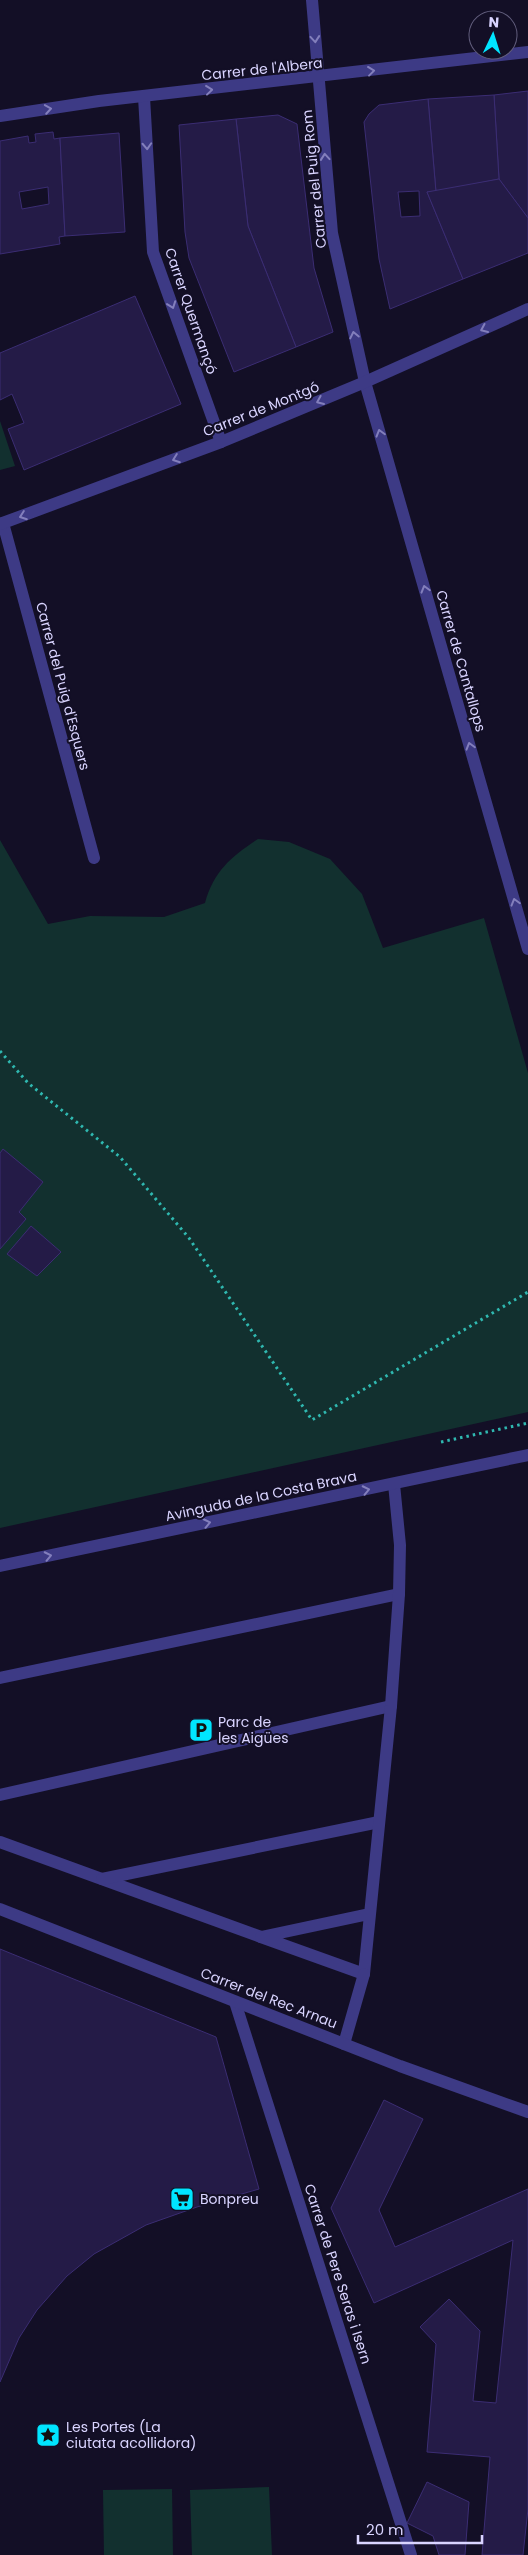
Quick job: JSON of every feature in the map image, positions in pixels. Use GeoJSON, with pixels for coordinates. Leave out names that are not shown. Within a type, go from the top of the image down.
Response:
{"type":"FeatureCollection","features":[{"type":"Feature","properties":{"kind":"street","name":"Carrer del Puig Rom"},"geometry":{"type":"LineString","coordinates":[[312,0],[332,233],[365,382]]}},
{"type":"Feature","properties":{"kind":"street","name":"Carrer de l'Albera"},"geometry":{"type":"LineString","coordinates":[[0,116],[99,101],[319,78],[528,52]]}},
{"type":"Feature","properties":{"kind":"street","name":"Carrer Quermançó"},"geometry":{"type":"LineString","coordinates":[[144,97],[153,252],[221,442]]}},
{"type":"Feature","properties":{"kind":"street","name":"Carrer de Montgó"},"geometry":{"type":"LineString","coordinates":[[2,524],[221,442],[365,382],[528,309]]}},
{"type":"Feature","properties":{"kind":"street","name":"Carrer de Cantallops"},"geometry":{"type":"LineString","coordinates":[[365,382],[528,948]]}},
{"type":"Feature","properties":{"kind":"street","name":"Carrer del Puig d'Esquers"},"geometry":{"type":"LineString","coordinates":[[2,524],[94,858]]}},
{"type":"Feature","properties":{"kind":"street","name":"Avinguda de la Costa Brava"},"geometry":{"type":"LineString","coordinates":[[0,1566],[528,1455]]}},
{"type":"Feature","properties":{"kind":"street"},"geometry":{"type":"LineString","coordinates":[[344,2044],[364,1974],[391,1706],[400,1545],[394,1484]]}},
{"type":"Feature","properties":{"kind":"street"},"geometry":{"type":"LineString","coordinates":[[0,1678],[398,1594]]}},
{"type":"Feature","properties":{"kind":"street"},"geometry":{"type":"LineString","coordinates":[[0,1795],[391,1706]]}},
{"type":"Feature","properties":{"kind":"street"},"geometry":{"type":"LineString","coordinates":[[102,1879],[379,1822]]}},
{"type":"Feature","properties":{"kind":"street"},"geometry":{"type":"LineString","coordinates":[[0,1842],[364,1974]]}},
{"type":"Feature","properties":{"kind":"street","name":"Carrer del Rec Arnau"},"geometry":{"type":"LineString","coordinates":[[0,1909],[344,2044],[528,2112]]}},
{"type":"Feature","properties":{"kind":"street"},"geometry":{"type":"LineString","coordinates":[[261,1937],[369,1914]]}},
{"type":"Feature","properties":{"kind":"street","name":"Carrer de Pere Seras i Isern"},"geometry":{"type":"LineString","coordinates":[[235,2002],[412,2555]]}},
{"type":"Feature","properties":{"kind":"path"},"geometry":{"type":"LineString","coordinates":[[0,1051],[28,1083],[120,1157],[189,1238],[312,1420],[528,1292]]}},
{"type":"Feature","properties":{"kind":"green space"},"geometry":{"type":"Polygon","coordinates":[[[0,421],[15,466],[0,470],[0,421]]]}},
{"type":"Feature","properties":{"kind":"green space"},"geometry":{"type":"Polygon","coordinates":[[[258,839],[289,842],[330,859],[362,894],[383,948],[484,918],[528,1073],[528,1412],[0,1528],[0,840],[48,924],[90,916],[164,917],[205,903],[213,882],[219,873],[240,852],[258,839]]]}},
{"type":"Feature","properties":{"kind":"green space"},"geometry":{"type":"Polygon","coordinates":[[[269,2487],[272,2555],[192,2555],[190,2490],[269,2487]]]}},
{"type":"Feature","properties":{"kind":"green space"},"geometry":{"type":"Polygon","coordinates":[[[172,2489],[173,2555],[104,2555],[103,2490],[172,2489]]]}},
{"type":"Feature","properties":{"kind":"building"},"geometry":{"type":"Polygon","coordinates":[[[528,91],[528,218],[499,179],[494,95],[528,91]]]}},
{"type":"Feature","properties":{"kind":"building"},"geometry":{"type":"Polygon","coordinates":[[[494,95],[499,179],[436,192],[428,99],[494,95]]]}},
{"type":"Feature","properties":{"kind":"building"},"geometry":{"type":"Polygon","coordinates":[[[428,99],[436,192],[427,192],[463,279],[390,309],[379,259],[364,122],[369,114],[379,105],[428,99]],[[419,191],[398,192],[401,217],[420,216],[419,191]]]}},
{"type":"Feature","properties":{"kind":"building"},"geometry":{"type":"Polygon","coordinates":[[[278,115],[297,124],[314,268],[333,332],[296,347],[248,226],[236,119],[278,115]]]}},
{"type":"Feature","properties":{"kind":"building"},"geometry":{"type":"Polygon","coordinates":[[[236,119],[248,226],[296,347],[234,372],[189,258],[185,232],[179,125],[236,119]]]}},
{"type":"Feature","properties":{"kind":"building"},"geometry":{"type":"Polygon","coordinates":[[[53,132],[54,139],[60,138],[65,236],[59,237],[60,244],[0,254],[0,141],[28,136],[29,143],[36,142],[35,134],[53,132]],[[48,187],[19,192],[22,209],[49,204],[48,187]]]}},
{"type":"Feature","properties":{"kind":"building"},"geometry":{"type":"Polygon","coordinates":[[[119,133],[125,232],[65,236],[60,138],[119,133]]]}},
{"type":"Feature","properties":{"kind":"building"},"geometry":{"type":"Polygon","coordinates":[[[499,179],[528,218],[528,253],[463,279],[427,192],[499,179]]]}},
{"type":"Feature","properties":{"kind":"building"},"geometry":{"type":"Polygon","coordinates":[[[135,296],[181,404],[24,470],[8,429],[24,423],[12,394],[0,400],[0,353],[135,296]]]}},
{"type":"Feature","properties":{"kind":"building"},"geometry":{"type":"Polygon","coordinates":[[[3,1149],[43,1182],[19,1212],[26,1219],[0,1249],[0,1153],[3,1149]]]}},
{"type":"Feature","properties":{"kind":"building"},"geometry":{"type":"Polygon","coordinates":[[[31,1226],[61,1252],[37,1276],[7,1254],[31,1226]]]}},
{"type":"Feature","properties":{"kind":"building"},"geometry":{"type":"Polygon","coordinates":[[[0,1949],[216,2037],[259,2189],[197,2207],[146,2225],[94,2254],[67,2276],[37,2310],[19,2338],[0,2382],[0,1949]]]}},
{"type":"Feature","properties":{"kind":"building"},"geometry":{"type":"Polygon","coordinates":[[[384,2100],[423,2119],[379,2210],[395,2247],[528,2189],[528,2509],[523,2555],[482,2555],[490,2457],[427,2452],[436,2344],[420,2327],[449,2299],[480,2331],[473,2401],[496,2403],[513,2240],[374,2303],[331,2208],[384,2100]]]}},
{"type":"Feature","properties":{"kind":"building"},"geometry":{"type":"Polygon","coordinates":[[[427,2482],[469,2502],[465,2555],[439,2555],[433,2536],[407,2523],[427,2482]]]}},
{"type":"Feature","properties":{"kind":"place","name":"Parc de les Aigües"},"geometry":{"type":"Point","coordinates":[201,1730]}},
{"type":"Feature","properties":{"kind":"place","name":"Bonpreu"},"geometry":{"type":"Point","coordinates":[182,2199]}},
{"type":"Feature","properties":{"kind":"place","name":"Les Portes (La ciutata acollidora)"},"geometry":{"type":"Point","coordinates":[48,2435]}}]}
